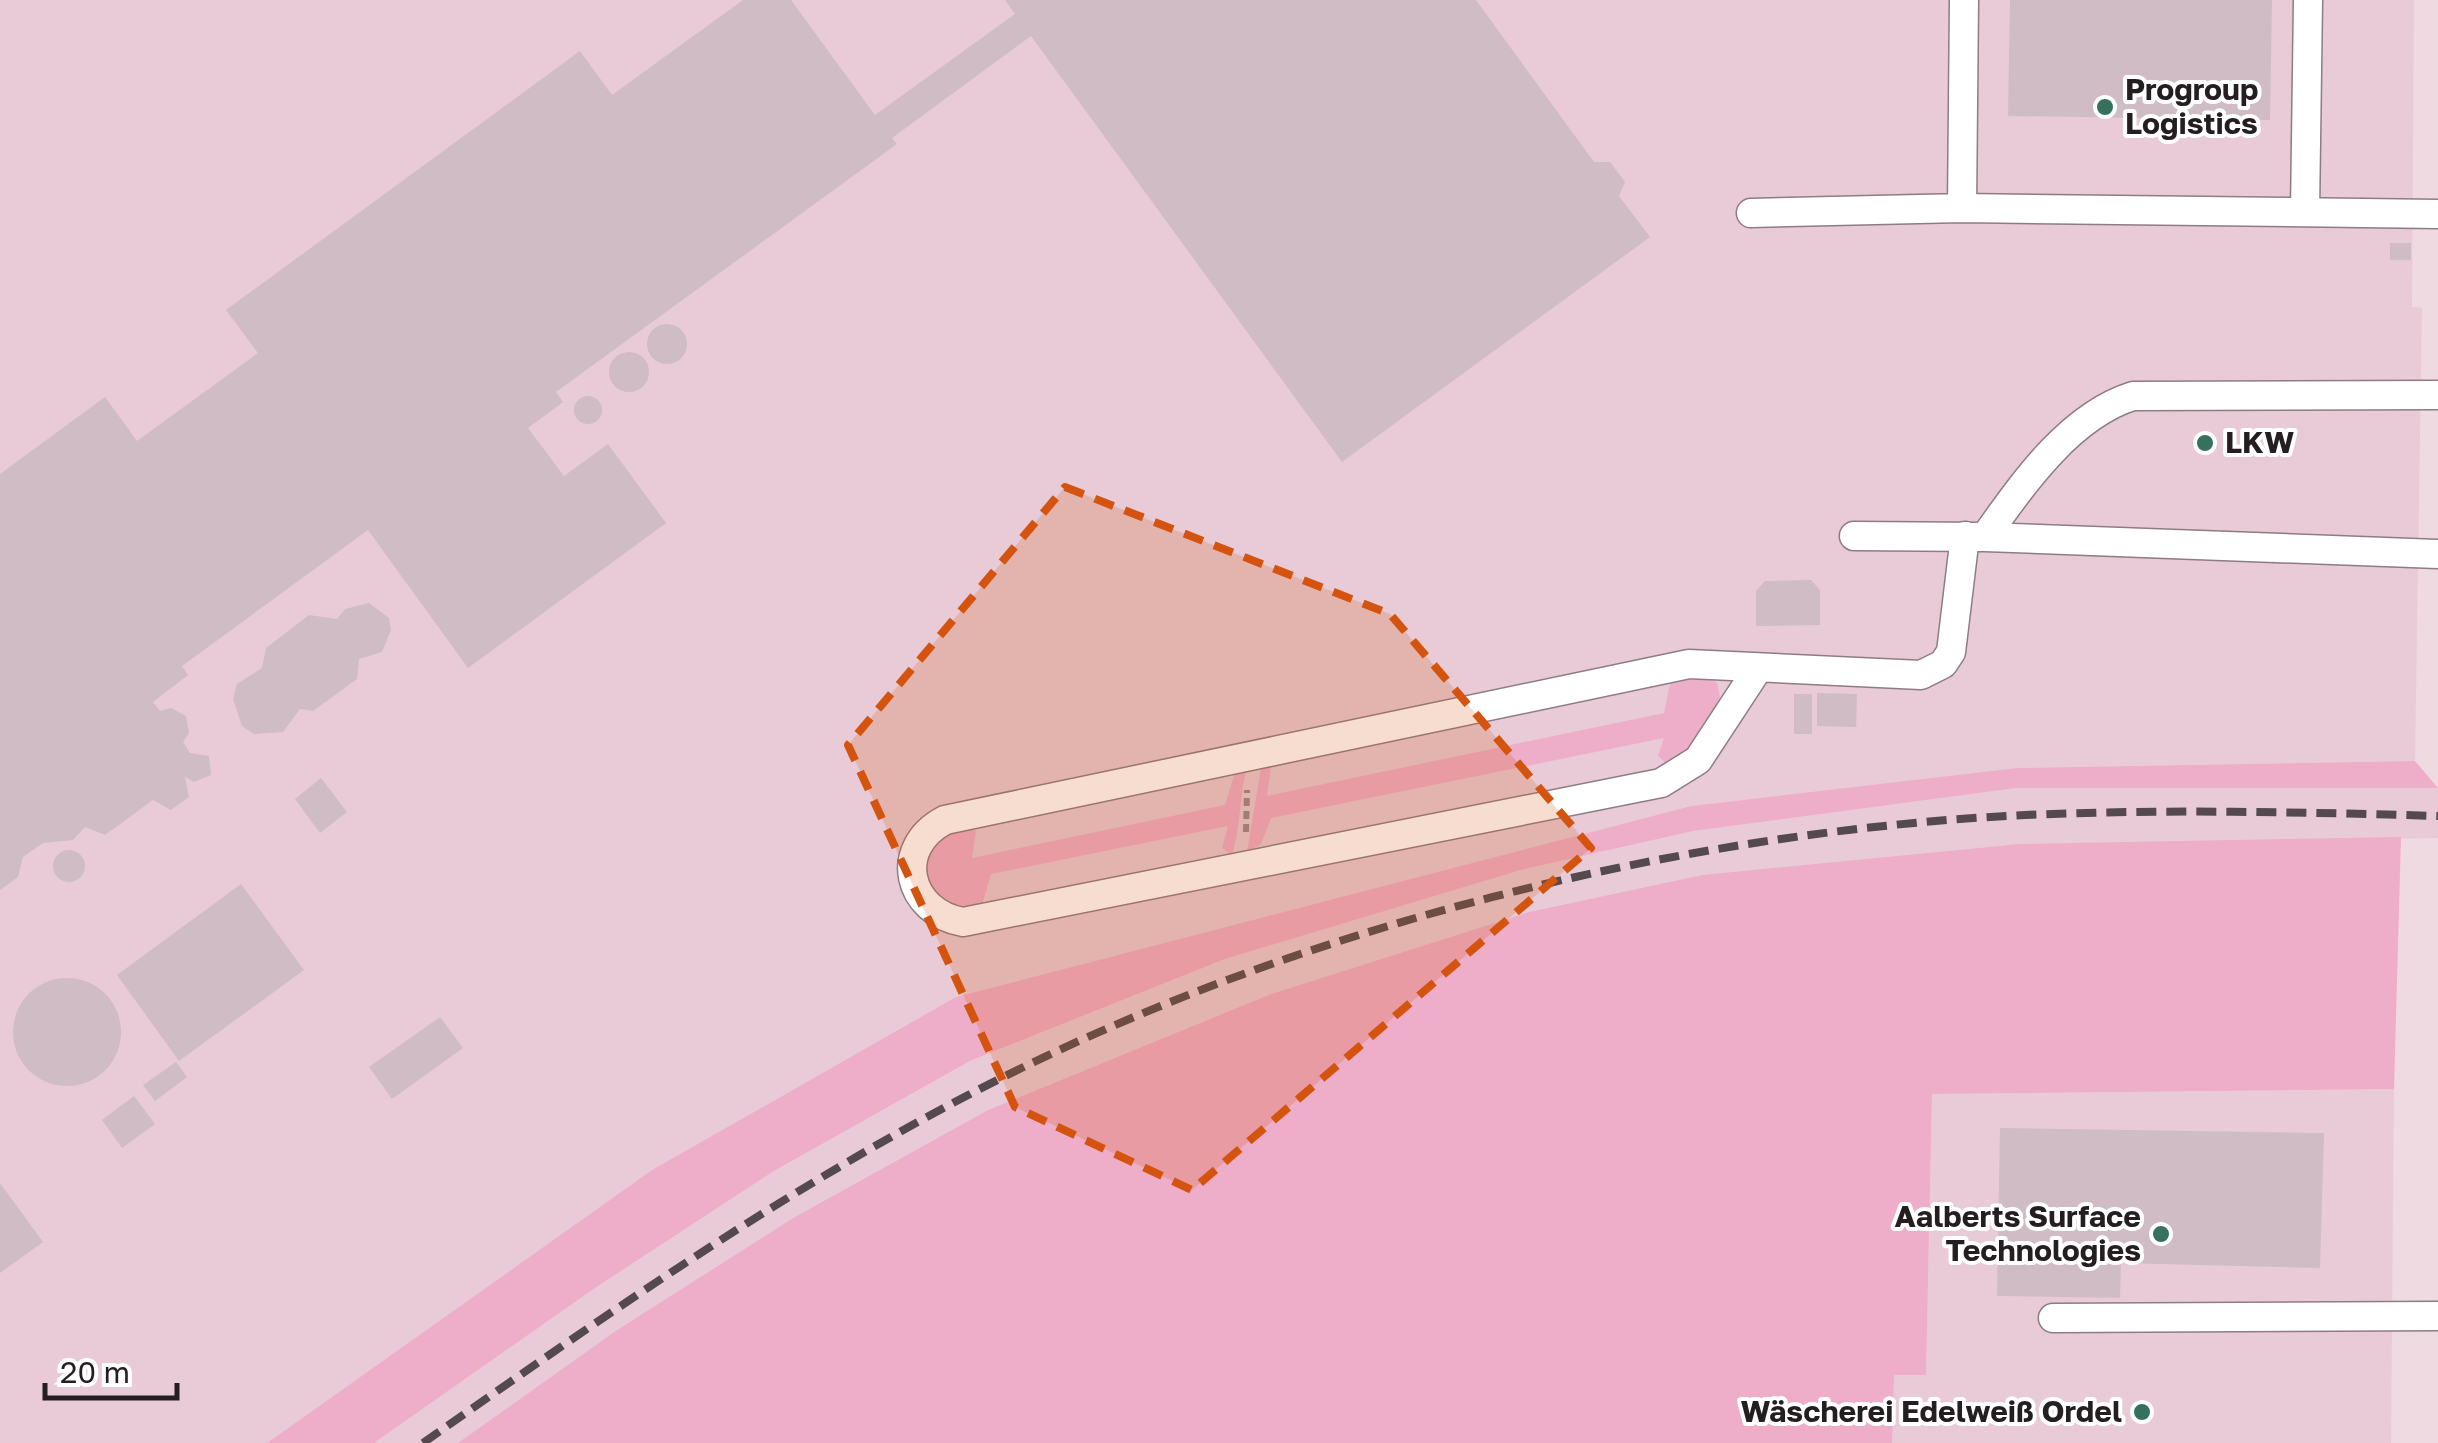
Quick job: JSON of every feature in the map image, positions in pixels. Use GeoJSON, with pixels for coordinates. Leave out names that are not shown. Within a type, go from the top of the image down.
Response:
{"type":"FeatureCollection","features":[{"type":"Feature","properties":{"kind":"lane"},"geometry":{"type":"LineString","coordinates":[[1962,208],[1964,0]]}},
{"type":"Feature","properties":{"kind":"lane"},"geometry":{"type":"LineString","coordinates":[[2305,212],[2308,0]]}},
{"type":"Feature","properties":{"kind":"lane"},"geometry":{"type":"LineString","coordinates":[[1751,213],[1962,208],[2438,214]]}},
{"type":"Feature","properties":{"kind":"lane"},"geometry":{"type":"LineString","coordinates":[[1757,670],[1698,760],[1674,778],[963,922],[931,911],[920,898],[911,868],[920,838],[945,820],[1689,664],[1908,675],[1933,671],[1952,652],[1956,640],[1975,537],[2090,417],[2115,401],[2152,394],[2438,396]]}},
{"type":"Feature","properties":{"kind":"lane"},"geometry":{"type":"LineString","coordinates":[[1854,536],[2438,554]]}},
{"type":"Feature","properties":{"kind":"lane"},"geometry":{"type":"LineString","coordinates":[[2053,1318],[2438,1316]]}},
{"type":"Feature","properties":{"kind":"path"},"geometry":{"type":"LineString","coordinates":[[1236,867],[1249,822],[1245,799],[1256,755]]}},
{"type":"Feature","properties":{"kind":"highlighted area"},"geometry":{"type":"Polygon","coordinates":[[[1065,487],[1390,614],[1591,848],[1192,1190],[1015,1107],[848,745],[1065,487]]]}},
{"type":"Feature","properties":{"kind":"shaded area"},"geometry":{"type":"Polygon","coordinates":[[[0,0],[2414,0],[2412,307],[2422,308],[2415,761],[2017,768],[1691,806],[957,997],[652,1170],[267,1443],[0,1443],[0,0]]]}},
{"type":"Feature","properties":{"kind":"shaded area"},"geometry":{"type":"Polygon","coordinates":[[[1704,677],[1717,683],[1720,698],[1688,753],[1669,766],[1658,756],[1664,738],[1271,818],[1261,844],[1247,852],[1261,768],[1271,767],[1267,796],[1664,713],[1670,684],[1704,677]]]}},
{"type":"Feature","properties":{"kind":"shaded area"},"geometry":{"type":"Polygon","coordinates":[[[2415,761],[2438,788],[2016,788],[1693,831],[1521,870],[1225,959],[970,1061],[774,1171],[595,1288],[374,1443],[267,1443],[652,1170],[956,997],[1691,806],[2017,768],[2415,761]]]}},
{"type":"Feature","properties":{"kind":"shaded area"},"geometry":{"type":"Polygon","coordinates":[[[1246,771],[1232,855],[1222,848],[1228,826],[991,874],[982,905],[948,906],[927,888],[926,854],[936,840],[952,831],[976,831],[972,858],[1225,805],[1235,773],[1246,771]]]}},
{"type":"Feature","properties":{"kind":"shaded area"},"geometry":{"type":"Polygon","coordinates":[[[2016,788],[2438,788],[2438,838],[2019,844],[1702,875],[1529,912],[1271,994],[988,1110],[793,1218],[617,1330],[458,1443],[374,1443],[595,1288],[774,1171],[970,1061],[1225,959],[1521,870],[1693,831],[2016,788]]]}},
{"type":"Feature","properties":{"kind":"shaded area"},"geometry":{"type":"Polygon","coordinates":[[[2401,837],[2394,1089],[1932,1094],[1926,1375],[1894,1375],[1892,1443],[458,1443],[617,1330],[793,1218],[988,1110],[1271,994],[1529,912],[1702,875],[2019,844],[2401,837]]]}},
{"type":"Feature","properties":{"kind":"shaded area","name":"Aalberts Surface Technologies"},"geometry":{"type":"Polygon","coordinates":[[[2394,1089],[2391,1443],[1892,1443],[1893,1374],[1926,1374],[1932,1094],[2394,1089]]]}},
{"type":"Feature","properties":{"kind":"building"},"geometry":{"type":"Polygon","coordinates":[[[743,0],[791,0],[875,115],[1015,14],[1005,0],[1476,0],[1594,162],[1610,162],[1625,182],[1619,196],[1650,237],[1342,462],[1031,36],[892,138],[897,144],[556,392],[563,402],[528,428],[564,476],[608,444],[666,523],[468,668],[368,530],[182,666],[188,675],[153,702],[160,711],[171,708],[186,716],[189,733],[183,742],[190,753],[209,756],[211,775],[194,782],[185,777],[189,797],[171,810],[153,800],[105,835],[85,827],[73,840],[43,843],[23,857],[18,877],[0,890],[0,474],[105,397],[137,441],[258,353],[226,310],[580,51],[612,95],[743,0]]]}},
{"type":"Feature","properties":{"kind":"building"},"geometry":{"type":"Polygon","coordinates":[[[2010,0],[2272,0],[2270,120],[2008,116],[2010,0]]]}},
{"type":"Feature","properties":{"kind":"building"},"geometry":{"type":"Polygon","coordinates":[[[2390,243],[2411,243],[2411,260],[2390,260],[2390,243]]]}},
{"type":"Feature","properties":{"kind":"building"},"geometry":{"type":"Polygon","coordinates":[[[667,324],[681,330],[687,344],[681,358],[667,364],[653,358],[647,344],[653,330],[667,324]]]}},
{"type":"Feature","properties":{"kind":"building"},"geometry":{"type":"Polygon","coordinates":[[[629,352],[643,358],[649,372],[643,386],[629,392],[615,386],[609,372],[615,358],[629,352]]]}},
{"type":"Feature","properties":{"kind":"building"},"geometry":{"type":"Polygon","coordinates":[[[588,396],[598,400],[602,410],[598,420],[588,424],[578,420],[574,410],[578,400],[588,396]]]}},
{"type":"Feature","properties":{"kind":"building"},"geometry":{"type":"Polygon","coordinates":[[[1811,580],[1820,590],[1820,625],[1756,626],[1756,591],[1765,581],[1811,580]]]}},
{"type":"Feature","properties":{"kind":"building"},"geometry":{"type":"Polygon","coordinates":[[[369,603],[389,618],[391,630],[382,652],[359,659],[357,679],[313,711],[300,709],[283,732],[254,734],[242,726],[233,699],[237,684],[262,668],[266,648],[309,615],[337,619],[345,609],[369,603]]]}},
{"type":"Feature","properties":{"kind":"building"},"geometry":{"type":"Polygon","coordinates":[[[1817,693],[1857,694],[1856,727],[1817,726],[1817,693]]]}},
{"type":"Feature","properties":{"kind":"building"},"geometry":{"type":"Polygon","coordinates":[[[1794,694],[1812,694],[1812,734],[1794,734],[1794,694]]]}},
{"type":"Feature","properties":{"kind":"building"},"geometry":{"type":"Polygon","coordinates":[[[321,778],[347,812],[320,833],[295,799],[321,778]]]}},
{"type":"Feature","properties":{"kind":"building"},"geometry":{"type":"Polygon","coordinates":[[[69,850],[80,855],[85,866],[80,877],[69,882],[58,877],[53,866],[58,855],[69,850]]]}},
{"type":"Feature","properties":{"kind":"building"},"geometry":{"type":"Polygon","coordinates":[[[241,884],[304,970],[179,1061],[117,975],[241,884]]]}},
{"type":"Feature","properties":{"kind":"building"},"geometry":{"type":"Polygon","coordinates":[[[67,978],[97,987],[105,994],[112,1002],[121,1032],[112,1062],[105,1070],[97,1077],[67,1086],[37,1077],[29,1070],[22,1062],[13,1032],[22,1002],[29,994],[37,987],[67,978]]]}},
{"type":"Feature","properties":{"kind":"building"},"geometry":{"type":"Polygon","coordinates":[[[440,1017],[463,1048],[392,1099],[369,1067],[440,1017]]]}},
{"type":"Feature","properties":{"kind":"building"},"geometry":{"type":"Polygon","coordinates":[[[176,1062],[187,1077],[155,1101],[143,1085],[176,1062]]]}},
{"type":"Feature","properties":{"kind":"building"},"geometry":{"type":"Polygon","coordinates":[[[134,1096],[155,1124],[122,1148],[102,1120],[134,1096]]]}},
{"type":"Feature","properties":{"kind":"building"},"geometry":{"type":"Polygon","coordinates":[[[2000,1128],[2324,1133],[2320,1268],[2121,1263],[2120,1298],[1997,1296],[2000,1128]]]}},
{"type":"Feature","properties":{"kind":"building"},"geometry":{"type":"Polygon","coordinates":[[[0,1183],[43,1242],[0,1273],[0,1183]]]}},
{"type":"Feature","properties":{"kind":"railway"},"geometry":{"type":"LineString","coordinates":[[423,1443],[692,1259],[900,1132],[1092,1035],[1219,983],[1350,938],[1484,899],[1620,867],[1892,825],[2128,812],[2438,816]]}},
{"type":"Feature","properties":{"kind":"place","name":"Progroup Logistics"},"geometry":{"type":"Point","coordinates":[2105,107]}},
{"type":"Feature","properties":{"kind":"place","name":"LKW"},"geometry":{"type":"Point","coordinates":[2205,443]}},
{"type":"Feature","properties":{"kind":"place","name":"Aalberts Surface Technologies"},"geometry":{"type":"Point","coordinates":[2161,1234]}},
{"type":"Feature","properties":{"kind":"place","name":"Wäscherei Edelweiß Ordel"},"geometry":{"type":"Point","coordinates":[2142,1412]}}]}
